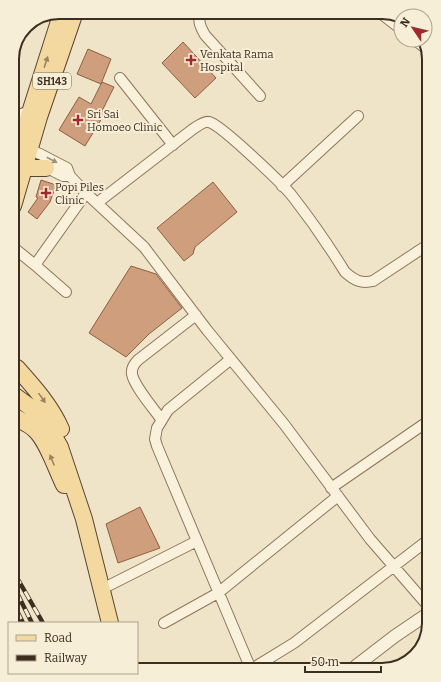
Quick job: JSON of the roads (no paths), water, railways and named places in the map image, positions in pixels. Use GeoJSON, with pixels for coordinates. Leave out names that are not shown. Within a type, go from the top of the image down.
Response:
{"type":"FeatureCollection","features":[{"type":"Feature","properties":{"kind":"main road","name":"SH143"},"geometry":{"type":"LineString","coordinates":[[19,156],[30,113],[60,19]]}},
{"type":"Feature","properties":{"kind":"main road","name":"SH143"},"geometry":{"type":"LineString","coordinates":[[19,156],[40,117],[73,19]]}},
{"type":"Feature","properties":{"kind":"main road"},"geometry":{"type":"LineString","coordinates":[[19,117],[30,113]]}},
{"type":"Feature","properties":{"kind":"main road"},"geometry":{"type":"LineString","coordinates":[[19,156],[46,168]]}},
{"type":"Feature","properties":{"kind":"main road"},"geometry":{"type":"LineString","coordinates":[[19,372],[39,393],[57,420],[77,464],[84,519]]}},
{"type":"Feature","properties":{"kind":"main road"},"geometry":{"type":"LineString","coordinates":[[19,399],[44,419],[60,447],[84,519],[110,622]]}},
{"type":"Feature","properties":{"kind":"main road"},"geometry":{"type":"LineString","coordinates":[[19,419],[35,429],[46,446],[57,472],[84,519]]}},
{"type":"Feature","properties":{"kind":"street"},"geometry":{"type":"LineString","coordinates":[[199,19],[200,26],[205,35],[260,96]]}},
{"type":"Feature","properties":{"kind":"street"},"geometry":{"type":"LineString","coordinates":[[120,78],[173,145]]}},
{"type":"Feature","properties":{"kind":"street"},"geometry":{"type":"LineString","coordinates":[[282,186],[358,116]]}},
{"type":"Feature","properties":{"kind":"street"},"geometry":{"type":"LineString","coordinates":[[97,203],[201,124],[211,122],[234,139],[292,196],[345,272],[357,281],[365,283],[373,281],[422,249]]}},
{"type":"Feature","properties":{"kind":"street"},"geometry":{"type":"LineString","coordinates":[[19,156],[40,154],[67,168],[70,176],[86,193],[144,247],[230,359],[284,424],[370,539],[422,599]]}},
{"type":"Feature","properties":{"kind":"street"},"geometry":{"type":"LineString","coordinates":[[46,168],[63,176],[70,176]]}},
{"type":"Feature","properties":{"kind":"street"},"geometry":{"type":"LineString","coordinates":[[35,265],[86,193]]}},
{"type":"Feature","properties":{"kind":"street"},"geometry":{"type":"LineString","coordinates":[[19,252],[66,292]]}},
{"type":"Feature","properties":{"kind":"street"},"geometry":{"type":"LineString","coordinates":[[161,419],[135,382],[132,368],[138,360],[196,315]]}},
{"type":"Feature","properties":{"kind":"street"},"geometry":{"type":"LineString","coordinates":[[230,359],[168,410],[161,419],[155,434],[157,446],[248,663]]}},
{"type":"Feature","properties":{"kind":"street"},"geometry":{"type":"LineString","coordinates":[[164,623],[218,593],[335,492],[422,426]]}},
{"type":"Feature","properties":{"kind":"street"},"geometry":{"type":"LineString","coordinates":[[102,589],[197,541]]}},
{"type":"Feature","properties":{"kind":"street"},"geometry":{"type":"LineString","coordinates":[[262,663],[294,643],[422,544]]}},
{"type":"Feature","properties":{"kind":"street"},"geometry":{"type":"LineString","coordinates":[[360,663],[422,618]]}},
{"type":"Feature","properties":{"kind":"railway"},"geometry":{"type":"LineString","coordinates":[[19,581],[42,622]]}},
{"type":"Feature","properties":{"kind":"railway"},"geometry":{"type":"LineString","coordinates":[[19,597],[32,622]]}},
{"type":"Feature","properties":{"kind":"railway"},"geometry":{"type":"LineString","coordinates":[[19,615],[22,622]]}},
{"type":"Feature","properties":{"kind":"place","name":"Venkata Rama Hospital"},"geometry":{"type":"Point","coordinates":[191,60]}},
{"type":"Feature","properties":{"kind":"place","name":"Sri Sai Homoeo Clinic"},"geometry":{"type":"Point","coordinates":[78,120]}},
{"type":"Feature","properties":{"kind":"place","name":"Popi Piles Clinic"},"geometry":{"type":"Point","coordinates":[46,193]}}]}
